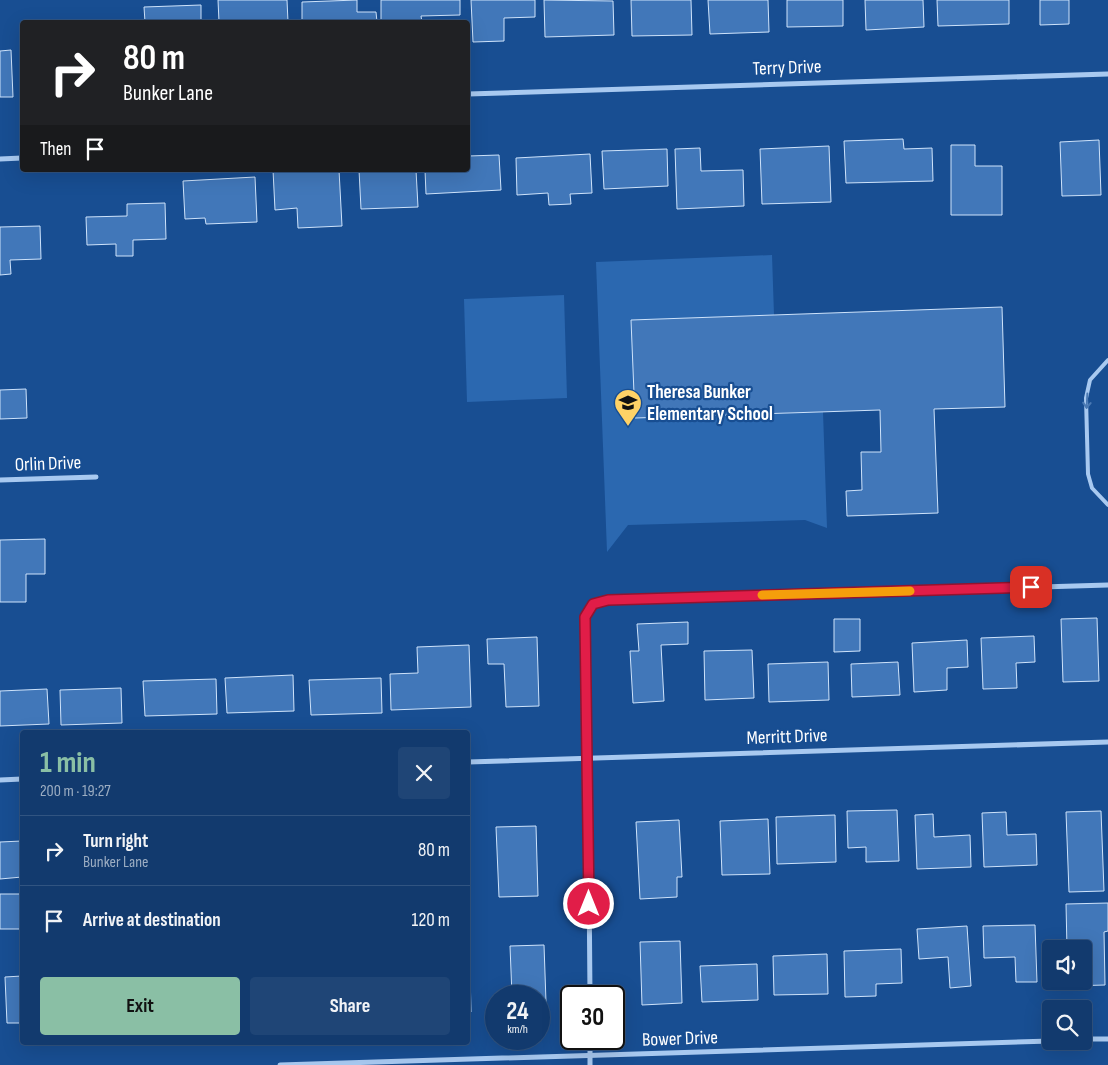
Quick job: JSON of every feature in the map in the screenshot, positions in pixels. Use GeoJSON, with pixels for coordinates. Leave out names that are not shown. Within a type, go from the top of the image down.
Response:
{"type":"FeatureCollection","features":[{"type":"Feature","properties":{"kind":"street","name":"Terry Drive"},"geometry":{"type":"LineString","coordinates":[[470,94],[1108,74]]}},
{"type":"Feature","properties":{"kind":"street"},"geometry":{"type":"LineString","coordinates":[[0,159],[20,158]]}},
{"type":"Feature","properties":{"kind":"street","name":"Orlin Drive"},"geometry":{"type":"LineString","coordinates":[[0,480],[96,477]]}},
{"type":"Feature","properties":{"kind":"street"},"geometry":{"type":"LineString","coordinates":[[590,985],[585,617],[593,604],[618,600],[1108,585]]}},
{"type":"Feature","properties":{"kind":"street","name":"Merritt Drive"},"geometry":{"type":"LineString","coordinates":[[470,762],[1108,742]]}},
{"type":"Feature","properties":{"kind":"street"},"geometry":{"type":"LineString","coordinates":[[0,780],[20,779]]}},
{"type":"Feature","properties":{"kind":"street"},"geometry":{"type":"LineString","coordinates":[[1092,1039],[1108,1038]]}},
{"type":"Feature","properties":{"kind":"street","name":"Bower Drive"},"geometry":{"type":"LineString","coordinates":[[280,1065],[590,1057],[1042,1040]]}},
{"type":"Feature","properties":{"kind":"street"},"geometry":{"type":"LineString","coordinates":[[590,1050],[590,1065]]}},
{"type":"Feature","properties":{"kind":"lane"},"geometry":{"type":"LineString","coordinates":[[1108,360],[1090,380],[1086,398],[1088,474],[1092,488],[1108,505]]}},
{"type":"Feature","properties":{"kind":"shaded area"},"geometry":{"type":"Polygon","coordinates":[[[772,255],[774,315],[632,320],[635,418],[823,412],[827,528],[805,520],[628,525],[607,552],[596,262],[772,255]]]}},
{"type":"Feature","properties":{"kind":"shaded area"},"geometry":{"type":"Polygon","coordinates":[[[564,295],[567,398],[467,402],[464,299],[564,295]]]}},
{"type":"Feature","properties":{"kind":"building"},"geometry":{"type":"Polygon","coordinates":[[[218,0],[287,0],[288,20],[219,20],[218,0]]]}},
{"type":"Feature","properties":{"kind":"building"},"geometry":{"type":"Polygon","coordinates":[[[357,0],[357,12],[376,12],[377,20],[302,20],[302,2],[357,0]]]}},
{"type":"Feature","properties":{"kind":"building"},"geometry":{"type":"Polygon","coordinates":[[[381,0],[460,0],[460,15],[421,16],[422,20],[381,20],[381,0]]]}},
{"type":"Feature","properties":{"kind":"building"},"geometry":{"type":"Polygon","coordinates":[[[471,0],[535,0],[535,17],[504,18],[504,41],[473,42],[471,0]]]}},
{"type":"Feature","properties":{"kind":"building"},"geometry":{"type":"Polygon","coordinates":[[[544,0],[613,1],[614,35],[545,37],[544,0]]]}},
{"type":"Feature","properties":{"kind":"building"},"geometry":{"type":"Polygon","coordinates":[[[631,0],[691,0],[692,35],[632,36],[631,0]]]}},
{"type":"Feature","properties":{"kind":"building"},"geometry":{"type":"Polygon","coordinates":[[[708,0],[768,0],[769,32],[710,34],[708,0]]]}},
{"type":"Feature","properties":{"kind":"building"},"geometry":{"type":"Polygon","coordinates":[[[787,0],[843,0],[843,26],[787,27],[787,0]]]}},
{"type":"Feature","properties":{"kind":"building"},"geometry":{"type":"Polygon","coordinates":[[[865,0],[923,0],[924,27],[866,30],[865,0]]]}},
{"type":"Feature","properties":{"kind":"building"},"geometry":{"type":"Polygon","coordinates":[[[937,0],[1009,0],[1009,24],[938,26],[937,0]]]}},
{"type":"Feature","properties":{"kind":"building"},"geometry":{"type":"Polygon","coordinates":[[[1040,0],[1069,0],[1069,24],[1040,25],[1040,0]]]}},
{"type":"Feature","properties":{"kind":"building"},"geometry":{"type":"Polygon","coordinates":[[[201,5],[201,20],[145,20],[144,7],[201,5]]]}},
{"type":"Feature","properties":{"kind":"building"},"geometry":{"type":"Polygon","coordinates":[[[11,50],[13,97],[0,97],[0,51],[11,50]]]}},
{"type":"Feature","properties":{"kind":"building"},"geometry":{"type":"Polygon","coordinates":[[[903,139],[904,149],[932,148],[933,181],[846,183],[844,141],[903,139]]]}},
{"type":"Feature","properties":{"kind":"building"},"geometry":{"type":"Polygon","coordinates":[[[1099,140],[1101,195],[1062,196],[1060,142],[1099,140]]]}},
{"type":"Feature","properties":{"kind":"building"},"geometry":{"type":"Polygon","coordinates":[[[951,145],[975,145],[975,166],[1002,166],[1002,215],[951,215],[951,145]]]}},
{"type":"Feature","properties":{"kind":"building"},"geometry":{"type":"Polygon","coordinates":[[[829,146],[831,202],[762,204],[760,149],[829,146]]]}},
{"type":"Feature","properties":{"kind":"building"},"geometry":{"type":"Polygon","coordinates":[[[700,148],[701,171],[743,170],[744,206],[677,209],[675,149],[700,148]]]}},
{"type":"Feature","properties":{"kind":"building"},"geometry":{"type":"Polygon","coordinates":[[[667,149],[668,186],[604,189],[602,151],[667,149]]]}},
{"type":"Feature","properties":{"kind":"building"},"geometry":{"type":"Polygon","coordinates":[[[590,154],[592,193],[570,194],[571,204],[549,205],[548,193],[517,195],[516,158],[590,154]]]}},
{"type":"Feature","properties":{"kind":"building"},"geometry":{"type":"Polygon","coordinates":[[[499,155],[501,190],[426,194],[425,172],[470,172],[470,156],[499,155]]]}},
{"type":"Feature","properties":{"kind":"building"},"geometry":{"type":"Polygon","coordinates":[[[273,172],[339,172],[342,226],[298,228],[297,208],[275,210],[273,172]]]}},
{"type":"Feature","properties":{"kind":"building"},"geometry":{"type":"Polygon","coordinates":[[[359,172],[416,172],[418,207],[361,209],[359,172]]]}},
{"type":"Feature","properties":{"kind":"building"},"geometry":{"type":"Polygon","coordinates":[[[255,177],[257,222],[206,224],[205,218],[185,219],[183,181],[255,177]]]}},
{"type":"Feature","properties":{"kind":"building"},"geometry":{"type":"Polygon","coordinates":[[[165,203],[166,239],[133,240],[133,256],[116,256],[116,244],[87,245],[86,217],[127,216],[127,204],[165,203]]]}},
{"type":"Feature","properties":{"kind":"building"},"geometry":{"type":"Polygon","coordinates":[[[40,226],[41,259],[10,260],[11,274],[0,275],[0,227],[40,226]]]}},
{"type":"Feature","properties":{"kind":"building"},"geometry":{"type":"Polygon","coordinates":[[[1002,307],[1005,407],[934,409],[938,513],[847,516],[846,491],[862,490],[861,452],[881,452],[880,410],[635,418],[631,320],[1002,307]]]}},
{"type":"Feature","properties":{"kind":"building"},"geometry":{"type":"Polygon","coordinates":[[[26,389],[27,418],[0,419],[0,390],[26,389]]]}},
{"type":"Feature","properties":{"kind":"building"},"geometry":{"type":"Polygon","coordinates":[[[45,539],[45,574],[26,574],[26,602],[0,602],[0,540],[45,539]]]}},
{"type":"Feature","properties":{"kind":"building"},"geometry":{"type":"Polygon","coordinates":[[[1097,618],[1099,681],[1063,682],[1061,619],[1097,618]]]}},
{"type":"Feature","properties":{"kind":"building"},"geometry":{"type":"Polygon","coordinates":[[[834,619],[860,619],[860,651],[834,652],[834,619]]]}},
{"type":"Feature","properties":{"kind":"building"},"geometry":{"type":"Polygon","coordinates":[[[688,622],[688,644],[661,645],[664,701],[633,703],[630,651],[639,651],[637,624],[688,622]]]}},
{"type":"Feature","properties":{"kind":"building"},"geometry":{"type":"Polygon","coordinates":[[[1034,636],[1035,662],[1016,663],[1017,688],[983,689],[981,638],[1034,636]]]}},
{"type":"Feature","properties":{"kind":"building"},"geometry":{"type":"Polygon","coordinates":[[[537,637],[539,706],[506,707],[504,664],[488,664],[487,639],[537,637]]]}},
{"type":"Feature","properties":{"kind":"building"},"geometry":{"type":"Polygon","coordinates":[[[967,640],[968,667],[947,668],[947,690],[914,692],[912,643],[967,640]]]}},
{"type":"Feature","properties":{"kind":"building"},"geometry":{"type":"Polygon","coordinates":[[[469,645],[471,707],[391,710],[390,674],[418,673],[417,647],[469,645]]]}},
{"type":"Feature","properties":{"kind":"building"},"geometry":{"type":"Polygon","coordinates":[[[752,650],[754,698],[705,700],[704,651],[752,650]]]}},
{"type":"Feature","properties":{"kind":"building"},"geometry":{"type":"Polygon","coordinates":[[[828,662],[829,700],[769,702],[768,664],[828,662]]]}},
{"type":"Feature","properties":{"kind":"building"},"geometry":{"type":"Polygon","coordinates":[[[898,662],[900,695],[852,697],[851,664],[898,662]]]}},
{"type":"Feature","properties":{"kind":"building"},"geometry":{"type":"Polygon","coordinates":[[[293,675],[294,711],[227,713],[225,678],[293,675]]]}},
{"type":"Feature","properties":{"kind":"building"},"geometry":{"type":"Polygon","coordinates":[[[381,678],[382,713],[311,715],[309,680],[381,678]]]}},
{"type":"Feature","properties":{"kind":"building"},"geometry":{"type":"Polygon","coordinates":[[[216,679],[217,714],[145,716],[143,681],[216,679]]]}},
{"type":"Feature","properties":{"kind":"building"},"geometry":{"type":"Polygon","coordinates":[[[121,688],[122,723],[61,725],[60,690],[121,688]]]}},
{"type":"Feature","properties":{"kind":"building"},"geometry":{"type":"Polygon","coordinates":[[[47,689],[49,724],[0,726],[0,691],[47,689]]]}},
{"type":"Feature","properties":{"kind":"building"},"geometry":{"type":"Polygon","coordinates":[[[897,810],[899,861],[866,862],[866,847],[848,848],[847,811],[897,810]]]}},
{"type":"Feature","properties":{"kind":"building"},"geometry":{"type":"Polygon","coordinates":[[[1101,811],[1104,891],[1069,892],[1066,812],[1101,811]]]}},
{"type":"Feature","properties":{"kind":"building"},"geometry":{"type":"Polygon","coordinates":[[[1006,812],[1007,835],[1036,834],[1037,865],[984,867],[982,813],[1006,812]]]}},
{"type":"Feature","properties":{"kind":"building"},"geometry":{"type":"Polygon","coordinates":[[[933,814],[934,837],[970,835],[971,867],[917,869],[915,815],[933,814]]]}},
{"type":"Feature","properties":{"kind":"building"},"geometry":{"type":"Polygon","coordinates":[[[835,815],[836,862],[777,864],[776,817],[835,815]]]}},
{"type":"Feature","properties":{"kind":"building"},"geometry":{"type":"Polygon","coordinates":[[[768,819],[770,874],[722,875],[720,821],[768,819]]]}},
{"type":"Feature","properties":{"kind":"building"},"geometry":{"type":"Polygon","coordinates":[[[679,820],[682,877],[677,877],[677,897],[640,899],[636,822],[679,820]]]}},
{"type":"Feature","properties":{"kind":"building"},"geometry":{"type":"Polygon","coordinates":[[[536,826],[538,896],[499,897],[496,827],[536,826]]]}},
{"type":"Feature","properties":{"kind":"building"},"geometry":{"type":"Polygon","coordinates":[[[20,841],[20,877],[0,879],[0,842],[20,841]]]}},
{"type":"Feature","properties":{"kind":"building"},"geometry":{"type":"Polygon","coordinates":[[[0,894],[20,894],[20,929],[0,929],[0,894]]]}},
{"type":"Feature","properties":{"kind":"building"},"geometry":{"type":"Polygon","coordinates":[[[1108,903],[1108,931],[1104,932],[1105,985],[1092,985],[1092,940],[1067,940],[1066,904],[1108,903]]]}},
{"type":"Feature","properties":{"kind":"building"},"geometry":{"type":"Polygon","coordinates":[[[1035,925],[1037,982],[1016,982],[1015,957],[984,958],[983,926],[1035,925]]]}},
{"type":"Feature","properties":{"kind":"building"},"geometry":{"type":"Polygon","coordinates":[[[967,926],[971,986],[950,988],[948,957],[919,959],[917,929],[967,926]]]}},
{"type":"Feature","properties":{"kind":"building"},"geometry":{"type":"Polygon","coordinates":[[[680,941],[682,1003],[642,1005],[640,942],[680,941]]]}},
{"type":"Feature","properties":{"kind":"building"},"geometry":{"type":"Polygon","coordinates":[[[544,945],[545,985],[512,985],[510,946],[544,945]]]}},
{"type":"Feature","properties":{"kind":"building"},"geometry":{"type":"Polygon","coordinates":[[[901,949],[902,983],[876,984],[876,996],[845,997],[844,951],[901,949]]]}},
{"type":"Feature","properties":{"kind":"building"},"geometry":{"type":"Polygon","coordinates":[[[827,954],[828,994],[774,995],[773,956],[827,954]]]}},
{"type":"Feature","properties":{"kind":"building"},"geometry":{"type":"Polygon","coordinates":[[[757,964],[758,1000],[702,1002],[700,966],[757,964]]]}},
{"type":"Feature","properties":{"kind":"building"},"geometry":{"type":"Polygon","coordinates":[[[470,972],[471,1012],[470,1012],[470,972]]]}},
{"type":"Feature","properties":{"kind":"building"},"geometry":{"type":"Polygon","coordinates":[[[20,976],[20,1023],[7,1023],[5,977],[20,976]]]}},
{"type":"Feature","properties":{"kind":"slow traffic"},"geometry":{"type":"LineString","coordinates":[[762,595],[910,591]]}},
{"type":"Feature","properties":{"kind":"place","name":"Theresa Bunker Elementary School"},"geometry":{"type":"Point","coordinates":[628,427]}},
{"type":"Feature","properties":{"kind":"route"},"geometry":{"type":"LineString","coordinates":[[589,904],[585,617],[593,604],[608,600],[1031,587]]}}]}
